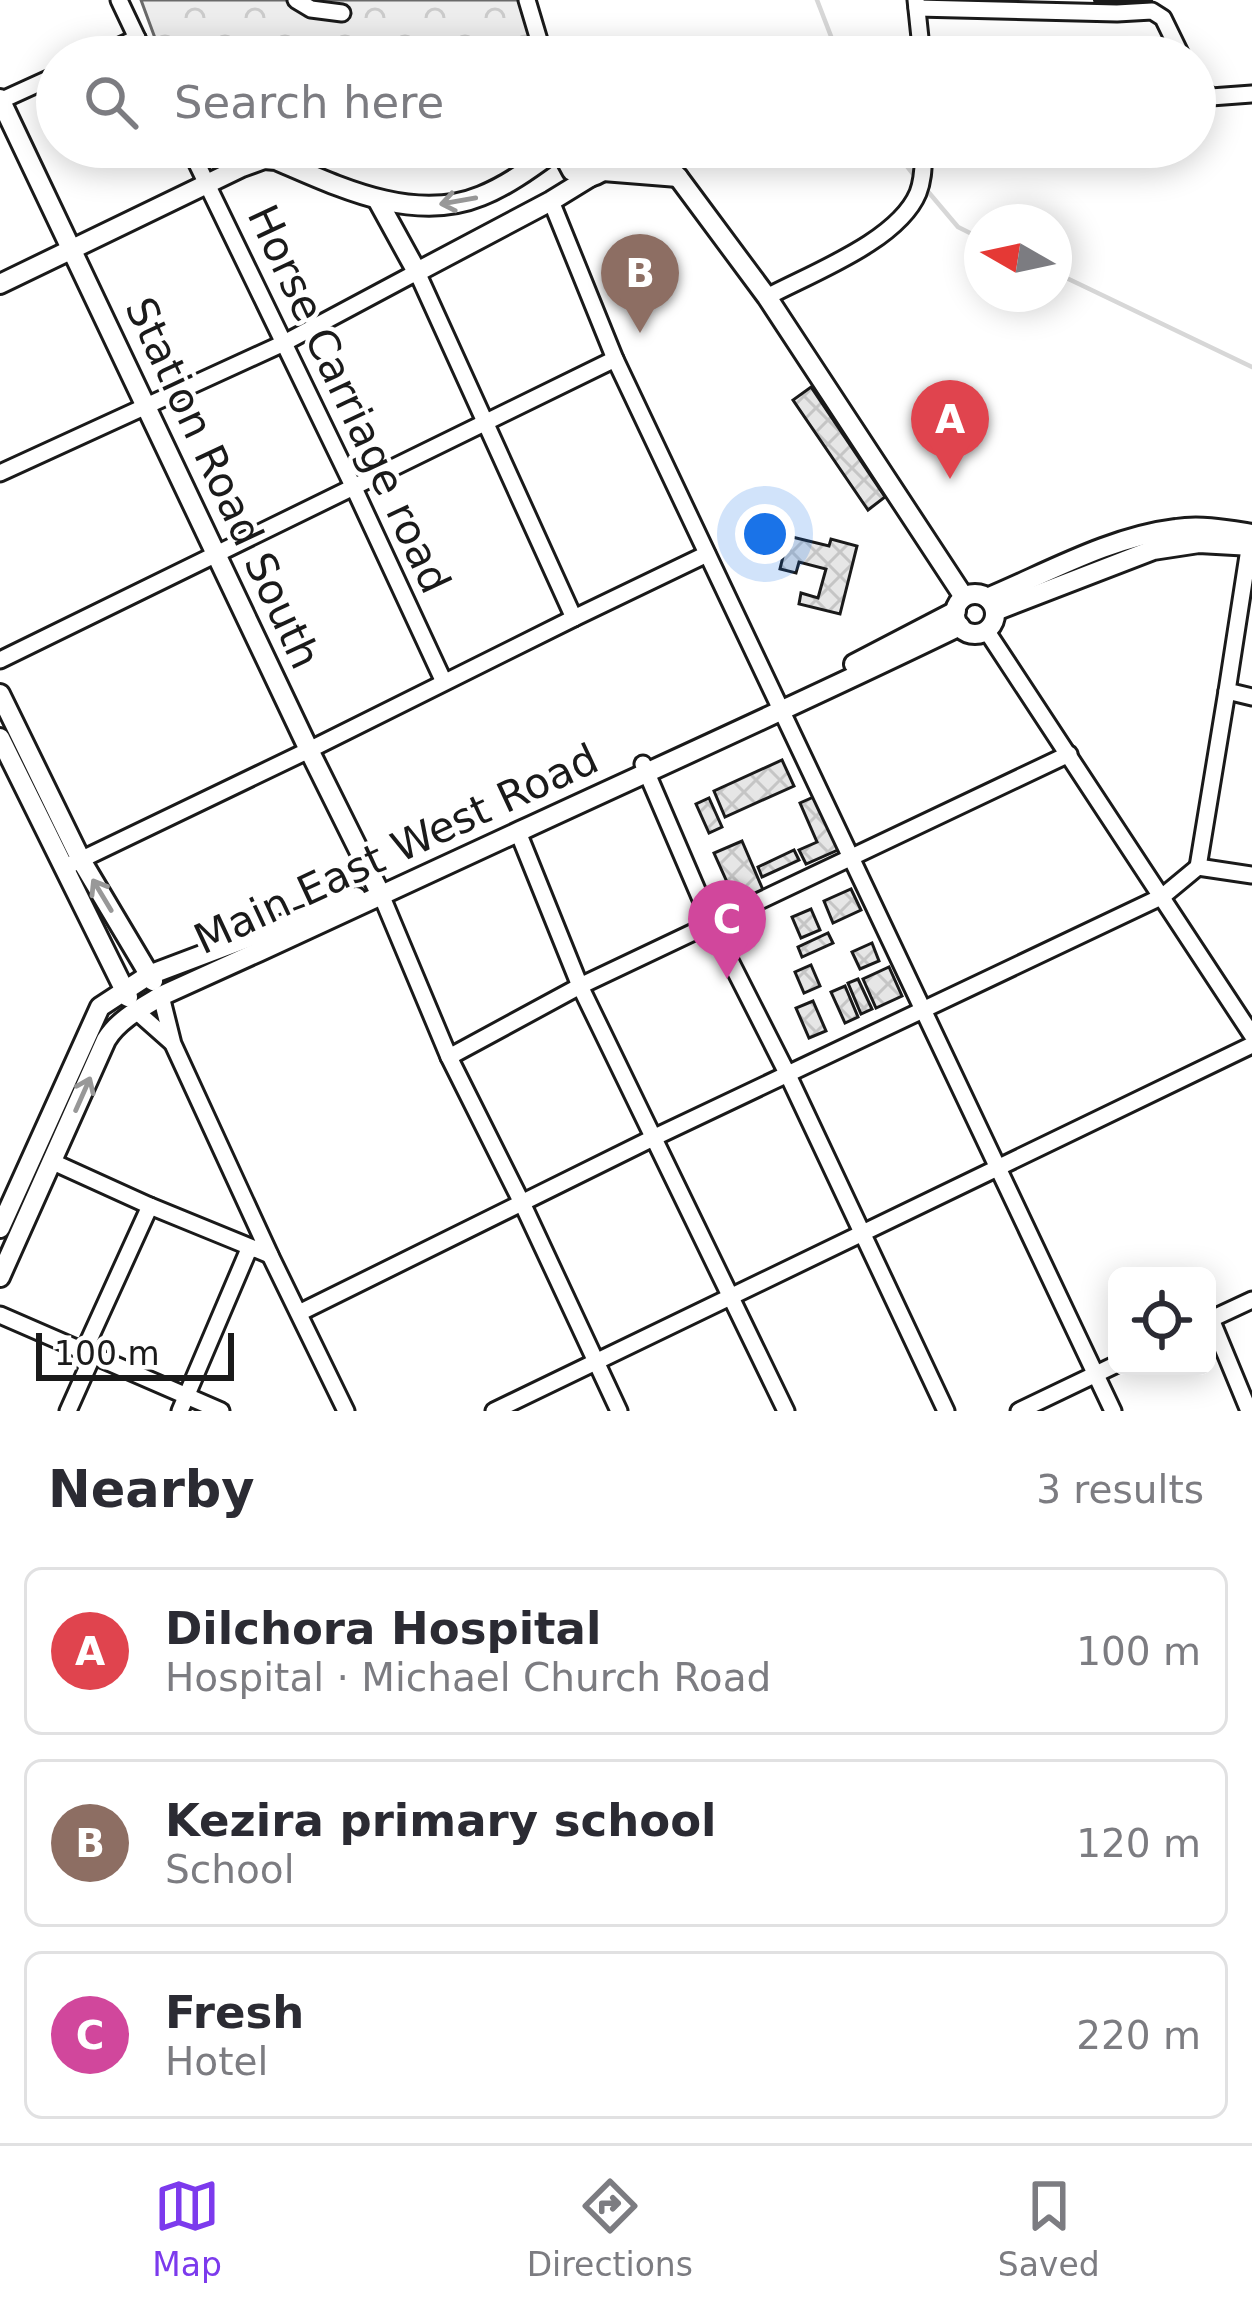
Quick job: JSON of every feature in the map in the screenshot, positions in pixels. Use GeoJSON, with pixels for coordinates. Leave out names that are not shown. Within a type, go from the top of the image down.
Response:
{"type":"FeatureCollection","features":[{"type":"Feature","properties":{"kind":"main road","name":"Station Road South"},"geometry":{"type":"LineString","coordinates":[[0,100],[380,893]]}},
{"type":"Feature","properties":{"kind":"main road"},"geometry":{"type":"LineString","coordinates":[[0,284],[240,168]]}},
{"type":"Feature","properties":{"kind":"main road"},"geometry":{"type":"LineString","coordinates":[[296,168],[378,201],[459,204],[484,196],[531,168]]}},
{"type":"Feature","properties":{"kind":"main road"},"geometry":{"type":"LineString","coordinates":[[570,168],[678,178]]}},
{"type":"Feature","properties":{"kind":"main road"},"geometry":{"type":"LineString","coordinates":[[378,201],[417,272],[551,202],[603,168]]}},
{"type":"Feature","properties":{"kind":"main road"},"geometry":{"type":"LineString","coordinates":[[669,168],[766,297],[969,632],[986,630],[993,622],[991,604],[976,594],[960,612]]}},
{"type":"Feature","properties":{"kind":"main road"},"geometry":{"type":"LineString","coordinates":[[991,604],[1054,578],[1120,542],[1177,528],[1252,534]]}},
{"type":"Feature","properties":{"kind":"main road"},"geometry":{"type":"LineString","coordinates":[[1054,578],[1168,547],[1251,546]]}},
{"type":"Feature","properties":{"kind":"main road","name":"Main East West Road"},"geometry":{"type":"LineString","coordinates":[[0,1277],[106,1040],[136,1011],[780,709],[960,612]]}},
{"type":"Feature","properties":{"kind":"main road"},"geometry":{"type":"LineString","coordinates":[[0,694],[136,1011]]}},
{"type":"Feature","properties":{"kind":"main road"},"geometry":{"type":"LineString","coordinates":[[0,738],[72,864],[161,996]]}},
{"type":"Feature","properties":{"kind":"main road","name":"Main East West Road"},"geometry":{"type":"LineString","coordinates":[[0,1228],[100,1007],[124,989],[149,975],[380,893],[645,769]]}},
{"type":"Feature","properties":{"kind":"street"},"geometry":{"type":"LineString","coordinates":[[119,0],[136,36]]}},
{"type":"Feature","properties":{"kind":"street"},"geometry":{"type":"LineString","coordinates":[[296,0],[311,9],[342,13]]}},
{"type":"Feature","properties":{"kind":"street"},"geometry":{"type":"LineString","coordinates":[[526,0],[537,36]]}},
{"type":"Feature","properties":{"kind":"street"},"geometry":{"type":"LineString","coordinates":[[920,36],[916,4],[1152,11],[1163,18],[1172,36]]}},
{"type":"Feature","properties":{"kind":"street"},"geometry":{"type":"LineString","coordinates":[[0,100],[36,84]]}},
{"type":"Feature","properties":{"kind":"street"},"geometry":{"type":"LineString","coordinates":[[1216,97],[1252,94]]}},
{"type":"Feature","properties":{"kind":"street","name":"Horse Carriage road"},"geometry":{"type":"LineString","coordinates":[[200,168],[444,682]]}},
{"type":"Feature","properties":{"kind":"street"},"geometry":{"type":"LineString","coordinates":[[766,297],[899,223],[918,192],[923,168]]}},
{"type":"Feature","properties":{"kind":"street"},"geometry":{"type":"LineString","coordinates":[[551,202],[615,358],[1113,1411]]}},
{"type":"Feature","properties":{"kind":"street"},"geometry":{"type":"LineString","coordinates":[[0,473],[284,343],[417,272],[574,618]]}},
{"type":"Feature","properties":{"kind":"street"},"geometry":{"type":"LineString","coordinates":[[0,660],[615,358]]}},
{"type":"Feature","properties":{"kind":"street"},"geometry":{"type":"LineString","coordinates":[[299,1312],[787,1073],[1163,896],[1198,867],[1252,534]]}},
{"type":"Feature","properties":{"kind":"street"},"geometry":{"type":"LineString","coordinates":[[72,864],[707,554]]}},
{"type":"Feature","properties":{"kind":"street"},"geometry":{"type":"LineString","coordinates":[[986,630],[1249,1025]]}},
{"type":"Feature","properties":{"kind":"street"},"geometry":{"type":"LineString","coordinates":[[1227,691],[1252,697]]}},
{"type":"Feature","properties":{"kind":"street"},"geometry":{"type":"LineString","coordinates":[[449,1057],[580,986],[1069,754]]}},
{"type":"Feature","properties":{"kind":"street"},"geometry":{"type":"LineString","coordinates":[[645,769],[712,925],[946,1411]]}},
{"type":"Feature","properties":{"kind":"street"},"geometry":{"type":"LineString","coordinates":[[518,832],[580,986],[786,1411]]}},
{"type":"Feature","properties":{"kind":"street"},"geometry":{"type":"LineString","coordinates":[[1198,867],[1252,875]]}},
{"type":"Feature","properties":{"kind":"street"},"geometry":{"type":"LineString","coordinates":[[380,893],[449,1057],[620,1411]]}},
{"type":"Feature","properties":{"kind":"street"},"geometry":{"type":"LineString","coordinates":[[161,996],[173,1043],[346,1411]]}},
{"type":"Feature","properties":{"kind":"street"},"geometry":{"type":"LineString","coordinates":[[136,1011],[173,1043]]}},
{"type":"Feature","properties":{"kind":"street"},"geometry":{"type":"LineString","coordinates":[[494,1411],[1252,1046]]}},
{"type":"Feature","properties":{"kind":"street"},"geometry":{"type":"LineString","coordinates":[[53,1162],[270,1255]]}},
{"type":"Feature","properties":{"kind":"street"},"geometry":{"type":"LineString","coordinates":[[68,1411],[150,1206]]}},
{"type":"Feature","properties":{"kind":"street"},"geometry":{"type":"LineString","coordinates":[[184,1403],[249,1249]]}},
{"type":"Feature","properties":{"kind":"street"},"geometry":{"type":"LineString","coordinates":[[1216,1317],[1252,1300]]}},
{"type":"Feature","properties":{"kind":"street"},"geometry":{"type":"LineString","coordinates":[[0,1315],[88,1353],[184,1403],[221,1411]]}},
{"type":"Feature","properties":{"kind":"street"},"geometry":{"type":"LineString","coordinates":[[1216,1336],[1249,1411]]}},
{"type":"Feature","properties":{"kind":"street"},"geometry":{"type":"LineString","coordinates":[[1019,1411],[1108,1368]]}},
{"type":"Feature","properties":{"kind":"green space"},"geometry":{"type":"Polygon","coordinates":[[[141,0],[528,0],[539,36],[154,36],[141,0]]]}},
{"type":"Feature","properties":{"kind":"building"},"geometry":{"type":"Polygon","coordinates":[[[811,387],[885,497],[868,510],[793,400],[811,387]]]}},
{"type":"Feature","properties":{"kind":"building"},"geometry":{"type":"Polygon","coordinates":[[[788,536],[829,546],[831,539],[857,546],[840,614],[799,604],[801,593],[818,598],[826,569],[799,562],[796,573],[780,569],[788,536]]]}},
{"type":"Feature","properties":{"kind":"building"},"geometry":{"type":"Polygon","coordinates":[[[782,760],[794,786],[725,817],[714,791],[782,760]]]}},
{"type":"Feature","properties":{"kind":"building"},"geometry":{"type":"Polygon","coordinates":[[[816,796],[840,849],[806,864],[799,850],[817,842],[800,803],[816,796]]]}},
{"type":"Feature","properties":{"kind":"building"},"geometry":{"type":"Polygon","coordinates":[[[709,798],[722,827],[709,833],[696,804],[709,798]]]}},
{"type":"Feature","properties":{"kind":"building"},"geometry":{"type":"Polygon","coordinates":[[[742,841],[763,890],[736,902],[714,853],[742,841]]]}},
{"type":"Feature","properties":{"kind":"building"},"geometry":{"type":"Polygon","coordinates":[[[794,850],[799,860],[762,877],[758,867],[794,850]]]}},
{"type":"Feature","properties":{"kind":"building"},"geometry":{"type":"Polygon","coordinates":[[[851,889],[861,910],[833,923],[824,901],[851,889]]]}},
{"type":"Feature","properties":{"kind":"building"},"geometry":{"type":"Polygon","coordinates":[[[811,909],[820,930],[801,938],[792,917],[811,909]]]}},
{"type":"Feature","properties":{"kind":"building"},"geometry":{"type":"Polygon","coordinates":[[[828,933],[833,943],[802,957],[798,947],[828,933]]]}},
{"type":"Feature","properties":{"kind":"building"},"geometry":{"type":"Polygon","coordinates":[[[872,943],[879,961],[860,969],[852,952],[872,943]]]}},
{"type":"Feature","properties":{"kind":"building"},"geometry":{"type":"Polygon","coordinates":[[[811,965],[820,986],[804,993],[795,972],[811,965]]]}},
{"type":"Feature","properties":{"kind":"building"},"geometry":{"type":"Polygon","coordinates":[[[889,967],[902,996],[876,1008],[863,979],[889,967]]]}},
{"type":"Feature","properties":{"kind":"building"},"geometry":{"type":"Polygon","coordinates":[[[858,979],[872,1009],[861,1014],[848,983],[858,979]]]}},
{"type":"Feature","properties":{"kind":"building"},"geometry":{"type":"Polygon","coordinates":[[[845,986],[858,1017],[845,1023],[831,992],[845,986]]]}},
{"type":"Feature","properties":{"kind":"building"},"geometry":{"type":"Polygon","coordinates":[[[813,1001],[826,1031],[809,1038],[796,1008],[813,1001]]]}},
{"type":"Feature","properties":{"kind":"waterway"},"geometry":{"type":"LineString","coordinates":[[817,0],[831,36]]}},
{"type":"Feature","properties":{"kind":"waterway"},"geometry":{"type":"LineString","coordinates":[[908,168],[917,179]]}},
{"type":"Feature","properties":{"kind":"waterway"},"geometry":{"type":"LineString","coordinates":[[925,188],[964,230]]}},
{"type":"Feature","properties":{"kind":"waterway"},"geometry":{"type":"LineString","coordinates":[[1072,281],[1252,367]]}},
{"type":"Feature","properties":{"kind":"wall"},"geometry":{"type":"LineString","coordinates":[[1096,0],[1150,0]]}},
{"type":"Feature","properties":{"kind":"place","name":"Kezira primary school"},"geometry":{"type":"Point","coordinates":[640,333]}},
{"type":"Feature","properties":{"kind":"place","name":"Dilchora Hospital"},"geometry":{"type":"Point","coordinates":[950,479]}},
{"type":"Feature","properties":{"kind":"place","name":"Fresh"},"geometry":{"type":"Point","coordinates":[727,979]}}]}
